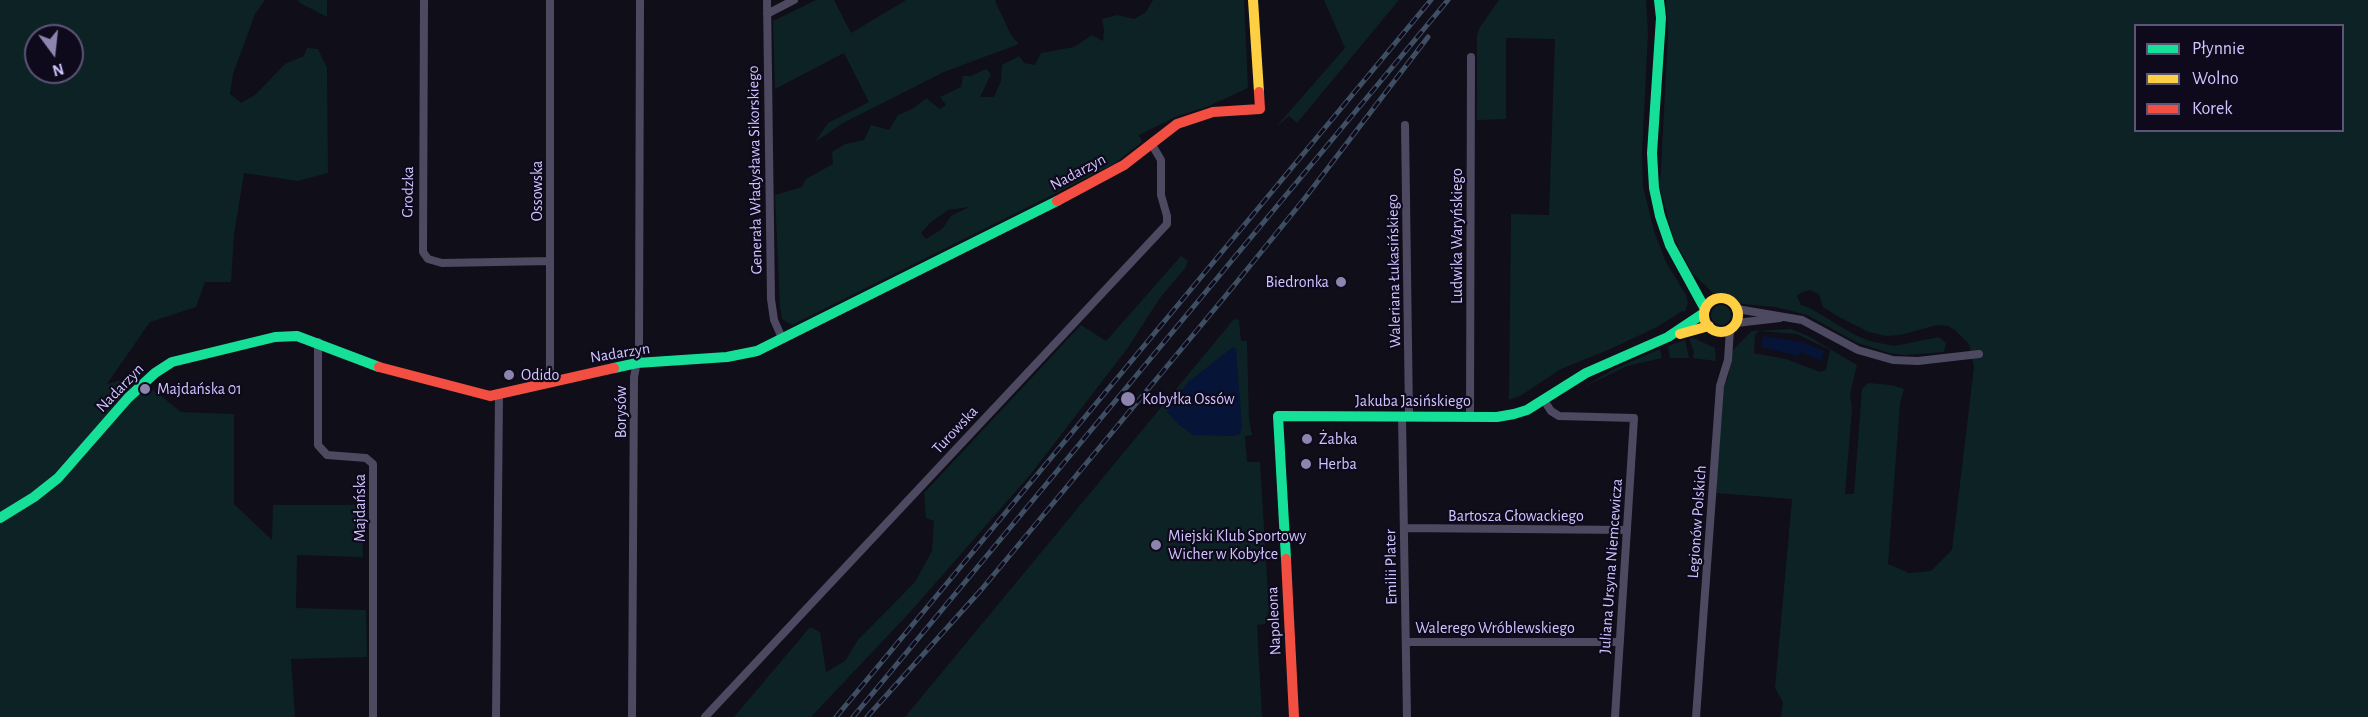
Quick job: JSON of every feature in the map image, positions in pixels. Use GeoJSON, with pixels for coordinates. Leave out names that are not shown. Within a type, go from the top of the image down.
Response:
{"type":"FeatureCollection","features":[{"type":"Feature","properties":{"kind":"street","name":"Grodzka"},"geometry":{"type":"LineString","coordinates":[[424,0],[423,252],[428,259],[442,263],[550,261]]}},
{"type":"Feature","properties":{"kind":"street","name":"Ossowska"},"geometry":{"type":"LineString","coordinates":[[550,0],[550,381]]}},
{"type":"Feature","properties":{"kind":"street","name":"Borysów"},"geometry":{"type":"LineString","coordinates":[[632,717],[634,377],[639,339],[640,0]]}},
{"type":"Feature","properties":{"kind":"street","name":"Generała Władysława Sikorskiego"},"geometry":{"type":"LineString","coordinates":[[766,0],[771,299],[774,320],[782,338]]}},
{"type":"Feature","properties":{"kind":"street"},"geometry":{"type":"LineString","coordinates":[[767,14],[794,0]]}},
{"type":"Feature","properties":{"kind":"street","name":"Nadarzyn"},"geometry":{"type":"LineString","coordinates":[[0,518],[34,497],[58,478],[141,384],[172,362],[285,336],[297,336],[318,342],[374,366],[479,395],[499,395],[550,381],[637,363],[746,355],[1098,180],[1124,165],[1177,124],[1213,112],[1260,109],[1252,0]]}},
{"type":"Feature","properties":{"kind":"street"},"geometry":{"type":"LineString","coordinates":[[1659,0],[1660,26],[1652,153],[1654,188],[1664,230],[1704,311],[1708,326],[1717,331],[1733,326],[1788,317]]}},
{"type":"Feature","properties":{"kind":"street","name":"Ludwika Waryńskiego"},"geometry":{"type":"LineString","coordinates":[[1470,416],[1471,57]]}},
{"type":"Feature","properties":{"kind":"street","name":"Waleriana Łukasińskiego"},"geometry":{"type":"LineString","coordinates":[[1405,125],[1406,416]]}},
{"type":"Feature","properties":{"kind":"street","name":"Turowska"},"geometry":{"type":"LineString","coordinates":[[705,717],[1167,224],[1161,195],[1161,160],[1151,143]]}},
{"type":"Feature","properties":{"kind":"street"},"geometry":{"type":"LineString","coordinates":[[1687,275],[1714,299],[1728,299],[1737,309],[1788,317],[1813,325],[1858,350],[1887,358],[1918,361],[1978,354]]}},
{"type":"Feature","properties":{"kind":"street"},"geometry":{"type":"LineString","coordinates":[[1704,311],[1714,299]]}},
{"type":"Feature","properties":{"kind":"street"},"geometry":{"type":"LineString","coordinates":[[1733,326],[1737,309]]}},
{"type":"Feature","properties":{"kind":"street","name":"Jakuba Jasińskiego"},"geometry":{"type":"LineString","coordinates":[[1668,337],[1704,311]]}},
{"type":"Feature","properties":{"kind":"street","name":"Jakuba Jasińskiego"},"geometry":{"type":"LineString","coordinates":[[1278,416],[1497,417],[1514,414],[1586,373],[1668,337],[1708,326]]}},
{"type":"Feature","properties":{"kind":"street","name":"Legionów Polskich"},"geometry":{"type":"LineString","coordinates":[[1696,717],[1720,386],[1728,360],[1733,326]]}},
{"type":"Feature","properties":{"kind":"street","name":"Majdańska"},"geometry":{"type":"LineString","coordinates":[[318,342],[318,445],[327,455],[366,458],[373,464],[373,717]]}},
{"type":"Feature","properties":{"kind":"street"},"geometry":{"type":"LineString","coordinates":[[496,717],[499,395]]}},
{"type":"Feature","properties":{"kind":"street","name":"Juliana Ursyna Niemcewicza"},"geometry":{"type":"LineString","coordinates":[[1543,399],[1551,411],[1559,416],[1634,418],[1615,717]]}},
{"type":"Feature","properties":{"kind":"street","name":"Napoleona"},"geometry":{"type":"LineString","coordinates":[[1278,416],[1294,717]]}},
{"type":"Feature","properties":{"kind":"street","name":"Emilii Plater"},"geometry":{"type":"LineString","coordinates":[[1406,416],[1404,528],[1407,717]]}},
{"type":"Feature","properties":{"kind":"street","name":"Bartosza Głowackiego"},"geometry":{"type":"LineString","coordinates":[[1404,528],[1627,530]]}},
{"type":"Feature","properties":{"kind":"street","name":"Walerego Wróblewskiego"},"geometry":{"type":"LineString","coordinates":[[1406,642],[1620,642]]}},
{"type":"Feature","properties":{"kind":"green space"},"geometry":{"type":"Polygon","coordinates":[[[0,0],[265,0],[255,14],[233,74],[230,94],[241,103],[255,95],[285,64],[304,56],[307,48],[318,49],[327,68],[328,173],[298,181],[244,173],[234,235],[231,282],[205,282],[196,307],[150,322],[107,384],[133,377],[181,412],[234,414],[234,504],[272,540],[273,505],[361,505],[363,557],[297,555],[296,608],[366,610],[367,657],[291,659],[295,717],[0,717],[0,0]]]}},
{"type":"Feature","properties":{"kind":"green space"},"geometry":{"type":"Polygon","coordinates":[[[298,0],[327,0],[327,17],[300,3],[298,0]]]}},
{"type":"Feature","properties":{"kind":"green space"},"geometry":{"type":"Polygon","coordinates":[[[816,0],[834,0],[851,33],[906,0],[996,0],[1011,35],[1019,44],[944,72],[843,123],[815,142],[828,123],[869,102],[844,53],[775,89],[773,21],[816,0]]]}},
{"type":"Feature","properties":{"kind":"green space"},"geometry":{"type":"Polygon","coordinates":[[[1153,0],[1244,0],[1248,88],[1209,106],[1175,117],[1139,135],[1142,142],[1114,164],[792,325],[782,319],[775,195],[802,187],[806,179],[833,164],[832,152],[845,144],[864,140],[871,125],[889,130],[898,115],[914,108],[926,98],[940,109],[946,105],[940,97],[961,87],[963,76],[971,76],[986,69],[991,74],[980,97],[994,97],[1001,81],[1002,65],[1019,56],[1024,63],[1035,65],[1041,53],[1074,47],[1092,35],[1103,41],[1102,19],[1117,15],[1134,19],[1146,12],[1153,0]],[[969,207],[948,210],[931,222],[921,233],[926,239],[942,229],[951,216],[969,207]]]}},
{"type":"Feature","properties":{"kind":"green space"},"geometry":{"type":"Polygon","coordinates":[[[1324,0],[1399,0],[1297,123],[1289,116],[1275,128],[1345,48],[1324,0]]]}},
{"type":"Feature","properties":{"kind":"green space"},"geometry":{"type":"Polygon","coordinates":[[[1499,0],[1646,0],[1648,33],[1642,153],[1643,186],[1654,231],[1666,262],[1686,295],[1688,303],[1685,312],[1682,311],[1657,327],[1608,350],[1561,369],[1520,396],[1509,400],[1511,214],[1549,215],[1555,39],[1506,38],[1506,119],[1477,120],[1477,35],[1499,0]]]}},
{"type":"Feature","properties":{"kind":"green space"},"geometry":{"type":"Polygon","coordinates":[[[1666,0],[2368,0],[2368,717],[1781,717],[1783,702],[1775,688],[1792,499],[1716,493],[1723,389],[1728,377],[1732,351],[1752,331],[1791,329],[1808,336],[1857,365],[1850,394],[1852,409],[1845,494],[1854,494],[1862,389],[1868,383],[1891,385],[1904,389],[1900,403],[1888,564],[1909,573],[1931,571],[1952,550],[1974,367],[1969,344],[1948,326],[1937,325],[1900,335],[1886,336],[1869,332],[1823,307],[1819,294],[1810,290],[1797,296],[1801,305],[1870,341],[1894,346],[1939,337],[1946,343],[1944,352],[1905,355],[1889,353],[1858,343],[1807,315],[1776,307],[1742,304],[1731,296],[1713,293],[1693,274],[1673,237],[1660,188],[1668,34],[1666,0]],[[1759,331],[1755,335],[1754,353],[1786,359],[1820,372],[1826,370],[1830,350],[1797,334],[1759,331]]]}},
{"type":"Feature","properties":{"kind":"green space"},"geometry":{"type":"Polygon","coordinates":[[[1181,256],[1188,261],[1185,268],[1160,298],[1127,349],[1030,475],[912,610],[811,717],[734,717],[810,627],[820,632],[826,672],[845,661],[858,640],[915,582],[932,551],[934,521],[926,518],[924,493],[1081,325],[1106,341],[1181,256]]]}},
{"type":"Feature","properties":{"kind":"green space"},"geometry":{"type":"Polygon","coordinates":[[[1721,305],[1728,308],[1731,315],[1728,322],[1721,325],[1714,322],[1711,315],[1714,308],[1721,305]]]}},
{"type":"Feature","properties":{"kind":"green space","name":"Miejski Klub Sportowy Wicher w Kobyłce"},"geometry":{"type":"Polygon","coordinates":[[[1234,319],[1239,320],[1241,341],[1247,341],[1249,420],[1252,435],[1245,436],[1247,462],[1260,462],[1269,610],[1265,624],[1257,625],[1262,717],[905,717],[1234,319]]]}},
{"type":"Feature","properties":{"kind":"green space"},"geometry":{"type":"Polygon","coordinates":[[[1694,338],[1715,348],[1716,361],[1693,358],[1694,351],[1689,339],[1694,338]]]}},
{"type":"Feature","properties":{"kind":"green space"},"geometry":{"type":"Polygon","coordinates":[[[1685,340],[1689,358],[1670,358],[1668,346],[1685,340]]]}},
{"type":"Feature","properties":{"kind":"green space"},"geometry":{"type":"Polygon","coordinates":[[[1660,349],[1662,358],[1627,366],[1582,388],[1614,369],[1660,349]]]}},
{"type":"Feature","properties":{"kind":"water"},"geometry":{"type":"Polygon","coordinates":[[[1763,336],[1802,342],[1824,351],[1821,361],[1801,352],[1798,356],[1761,347],[1763,336]]]}},
{"type":"Feature","properties":{"kind":"water"},"geometry":{"type":"Polygon","coordinates":[[[1233,347],[1236,349],[1242,426],[1240,434],[1235,436],[1193,435],[1167,412],[1188,382],[1233,347]]]}},
{"type":"Feature","properties":{"kind":"railway"},"geometry":{"type":"LineString","coordinates":[[836,717],[1431,0]]}},
{"type":"Feature","properties":{"kind":"railway"},"geometry":{"type":"LineString","coordinates":[[853,717],[1448,0]]}},
{"type":"Feature","properties":{"kind":"railway"},"geometry":{"type":"LineString","coordinates":[[867,717],[981,590],[1223,299],[1305,198],[1428,37]]}},
{"type":"Feature","properties":{"kind":"traffic: fast"},"geometry":{"type":"LineString","coordinates":[[1659,0],[1661,18],[1652,153],[1654,188],[1670,245],[1705,309]]}},
{"type":"Feature","properties":{"kind":"traffic: fast"},"geometry":{"type":"LineString","coordinates":[[614,368],[637,363],[727,357],[757,351],[1057,201]]}},
{"type":"Feature","properties":{"kind":"traffic: fast"},"geometry":{"type":"LineString","coordinates":[[1286,559],[1278,416],[1497,417],[1514,414],[1527,410],[1586,373],[1668,337],[1704,313]]}},
{"type":"Feature","properties":{"kind":"traffic: fast"},"geometry":{"type":"LineString","coordinates":[[0,518],[34,497],[58,478],[128,398],[155,373],[172,362],[275,337],[297,336],[379,367]]}},
{"type":"Feature","properties":{"kind":"traffic: slow"},"geometry":{"type":"LineString","coordinates":[[1253,0],[1259,92]]}},
{"type":"Feature","properties":{"kind":"traffic: slow"},"geometry":{"type":"LineString","coordinates":[[1721,298],[1733,303],[1738,315],[1733,327],[1721,332],[1709,327],[1704,315],[1709,303],[1721,298]]}},
{"type":"Feature","properties":{"kind":"traffic: slow"},"geometry":{"type":"LineString","coordinates":[[1680,334],[1709,326]]}},
{"type":"Feature","properties":{"kind":"traffic: jam"},"geometry":{"type":"LineString","coordinates":[[1057,201],[1124,165],[1177,124],[1213,112],[1260,109],[1259,92]]}},
{"type":"Feature","properties":{"kind":"traffic: jam"},"geometry":{"type":"LineString","coordinates":[[379,367],[490,396],[614,368]]}},
{"type":"Feature","properties":{"kind":"traffic: jam"},"geometry":{"type":"LineString","coordinates":[[1286,559],[1294,717]]}},
{"type":"Feature","properties":{"kind":"place","name":"Biedronka"},"geometry":{"type":"Point","coordinates":[1341,282]}},
{"type":"Feature","properties":{"kind":"place","name":"Odido"},"geometry":{"type":"Point","coordinates":[509,375]}},
{"type":"Feature","properties":{"kind":"place","name":"Majdańska 01"},"geometry":{"type":"Point","coordinates":[145,389]}},
{"type":"Feature","properties":{"kind":"place","name":"Kobyłka Ossów"},"geometry":{"type":"Point","coordinates":[1128,399]}},
{"type":"Feature","properties":{"kind":"place","name":"Żabka"},"geometry":{"type":"Point","coordinates":[1307,439]}},
{"type":"Feature","properties":{"kind":"place","name":"Herba"},"geometry":{"type":"Point","coordinates":[1306,464]}},
{"type":"Feature","properties":{"kind":"place","name":"Miejski Klub Sportowy Wicher w Kobyłce"},"geometry":{"type":"Point","coordinates":[1156,545]}}]}
